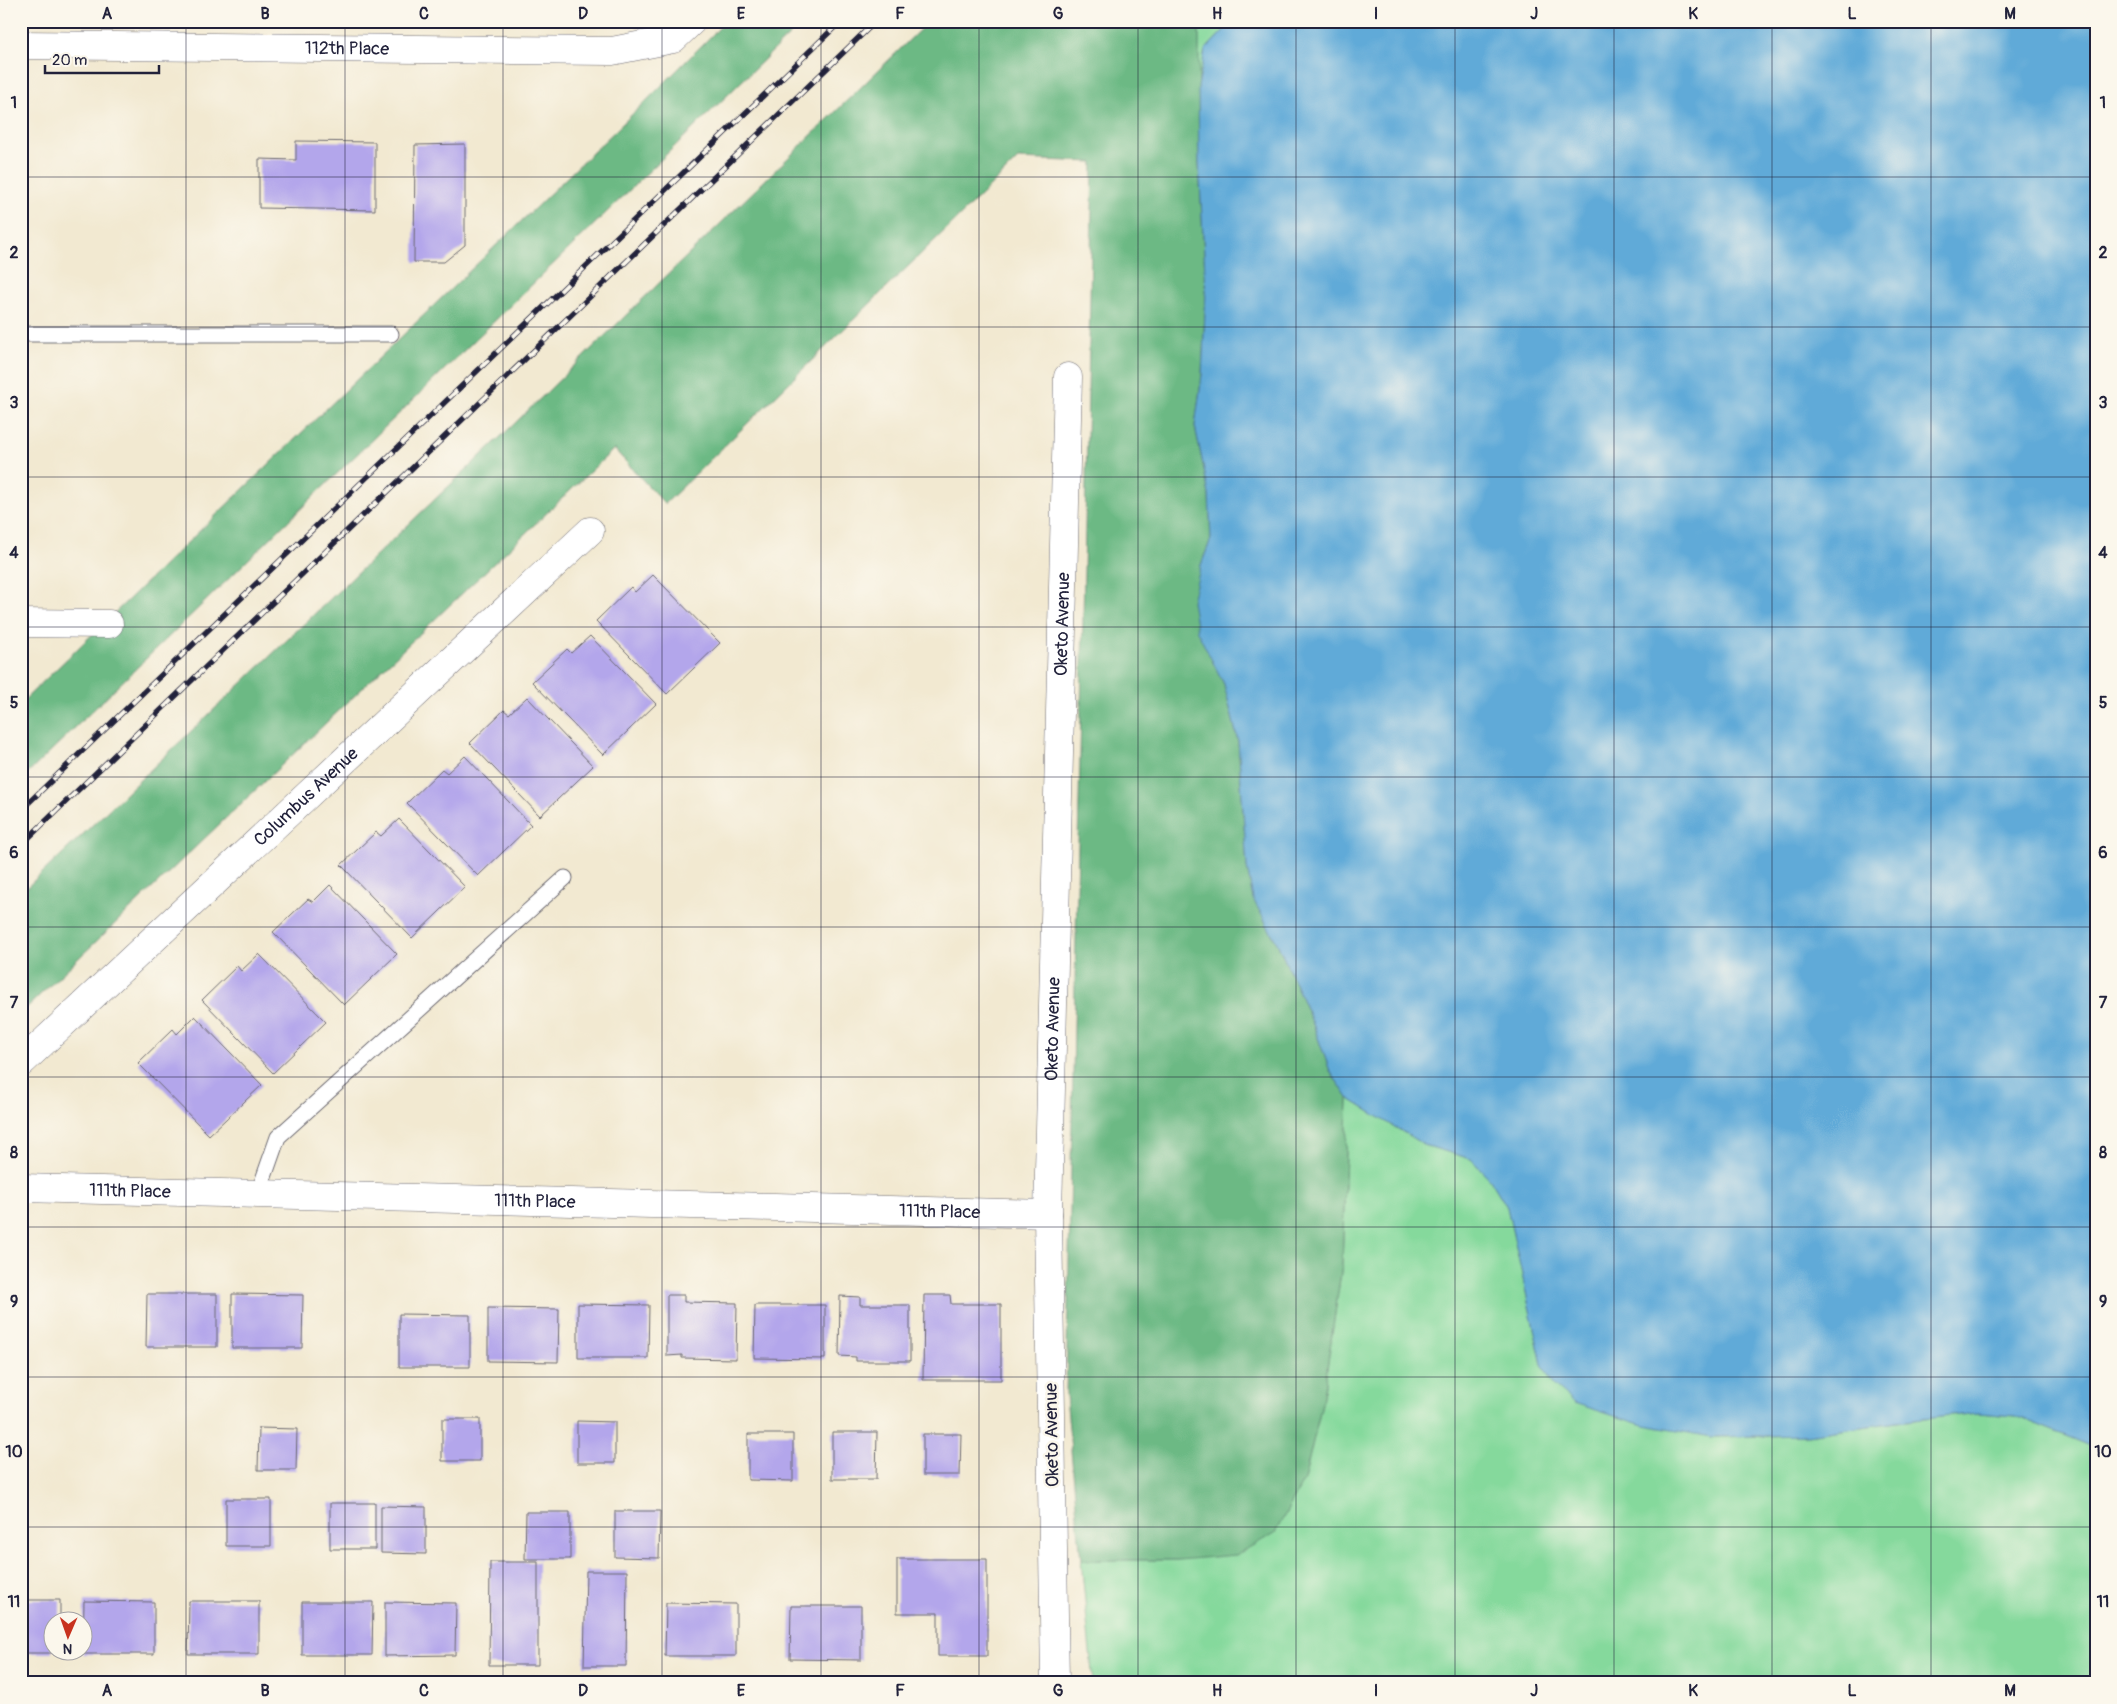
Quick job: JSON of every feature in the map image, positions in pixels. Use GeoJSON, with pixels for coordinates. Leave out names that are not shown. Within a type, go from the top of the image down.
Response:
{"type":"FeatureCollection","features":[{"type":"Feature","properties":{"kind":"street","name":"112th Place"},"geometry":{"type":"LineString","coordinates":[[21,45],[612,51],[682,30]]}},
{"type":"Feature","properties":{"kind":"street","name":"Oketo Avenue"},"geometry":{"type":"LineString","coordinates":[[1055,1683],[1048,1214],[1068,377]]}},
{"type":"Feature","properties":{"kind":"street","name":"Columbus Avenue"},"geometry":{"type":"LineString","coordinates":[[21,1063],[590,531]]}},
{"type":"Feature","properties":{"kind":"street"},"geometry":{"type":"LineString","coordinates":[[21,623],[109,624]]}},
{"type":"Feature","properties":{"kind":"street","name":"111th Place"},"geometry":{"type":"LineString","coordinates":[[21,1188],[1048,1214]]}},
{"type":"Feature","properties":{"kind":"lane"},"geometry":{"type":"LineString","coordinates":[[21,334],[391,334]]}},
{"type":"Feature","properties":{"kind":"lane"},"geometry":{"type":"LineString","coordinates":[[258,1194],[278,1137],[565,878]]}},
{"type":"Feature","properties":{"kind":"green space"},"geometry":{"type":"Polygon","coordinates":[[[726,21],[804,21],[21,780],[21,703],[644,103],[726,21]]]}},
{"type":"Feature","properties":{"kind":"green space"},"geometry":{"type":"Polygon","coordinates":[[[929,21],[1199,21],[1199,163],[1206,291],[1202,375],[1195,426],[1209,494],[1211,539],[1201,565],[1212,660],[1224,684],[1238,741],[1247,867],[1253,898],[1278,945],[1313,1024],[1330,1071],[1348,1098],[1342,1265],[1322,1403],[1304,1480],[1275,1533],[1236,1555],[1178,1560],[1081,1560],[1066,1395],[1093,162],[1018,159],[665,504],[614,449],[21,1013],[21,893],[512,426],[929,21]]]}},
{"type":"Feature","properties":{"kind":"green space"},"geometry":{"type":"Polygon","coordinates":[[[1199,21],[1233,21],[1205,50],[1198,87],[1199,21]]]}},
{"type":"Feature","properties":{"kind":"green space"},"geometry":{"type":"Polygon","coordinates":[[[1348,1098],[1424,1145],[1471,1159],[1490,1179],[1507,1207],[1542,1364],[1712,1437],[1807,1435],[1896,1422],[1978,1413],[2016,1416],[2096,1448],[2096,1683],[1093,1683],[1081,1560],[1178,1560],[1304,1480],[1322,1403],[1342,1265],[1348,1098]]]}},
{"type":"Feature","properties":{"kind":"water"},"geometry":{"type":"Polygon","coordinates":[[[1233,21],[2096,21],[2096,1448],[2016,1416],[1978,1413],[1896,1422],[1807,1435],[1712,1437],[1643,1425],[1574,1403],[1553,1385],[1542,1364],[1507,1207],[1490,1179],[1471,1159],[1424,1145],[1348,1098],[1330,1071],[1313,1024],[1278,945],[1253,899],[1247,867],[1238,741],[1224,684],[1197,631],[1192,601],[1201,565],[1211,539],[1209,494],[1195,426],[1202,375],[1206,291],[1199,163],[1198,87],[1205,50],[1233,21]]]}},
{"type":"Feature","properties":{"kind":"building"},"geometry":{"type":"Polygon","coordinates":[[[296,141],[375,142],[375,210],[259,208],[259,159],[296,160],[296,141]]]}},
{"type":"Feature","properties":{"kind":"building"},"geometry":{"type":"Polygon","coordinates":[[[465,144],[465,245],[444,262],[414,262],[415,145],[465,144]]]}},
{"type":"Feature","properties":{"kind":"building"},"geometry":{"type":"Polygon","coordinates":[[[653,575],[720,643],[667,694],[596,621],[631,587],[635,592],[653,575]]]}},
{"type":"Feature","properties":{"kind":"building"},"geometry":{"type":"Polygon","coordinates":[[[590,636],[656,704],[603,755],[532,682],[567,649],[571,653],[590,636]]]}},
{"type":"Feature","properties":{"kind":"building"},"geometry":{"type":"Polygon","coordinates":[[[527,697],[593,766],[540,816],[470,743],[504,710],[509,714],[527,697]]]}},
{"type":"Feature","properties":{"kind":"building"},"geometry":{"type":"Polygon","coordinates":[[[465,756],[531,825],[478,876],[407,803],[442,769],[447,773],[465,756]]]}},
{"type":"Feature","properties":{"kind":"building"},"geometry":{"type":"Polygon","coordinates":[[[399,819],[465,887],[412,938],[341,865],[376,832],[381,836],[399,819]]]}},
{"type":"Feature","properties":{"kind":"building"},"geometry":{"type":"Polygon","coordinates":[[[330,885],[397,954],[344,1005],[273,932],[308,899],[313,902],[330,885]]]}},
{"type":"Feature","properties":{"kind":"building"},"geometry":{"type":"Polygon","coordinates":[[[259,954],[326,1022],[273,1073],[202,1000],[237,966],[241,971],[259,954]]]}},
{"type":"Feature","properties":{"kind":"building"},"geometry":{"type":"Polygon","coordinates":[[[195,1016],[262,1085],[209,1135],[138,1063],[173,1029],[177,1034],[195,1016]]]}},
{"type":"Feature","properties":{"kind":"building"},"geometry":{"type":"Polygon","coordinates":[[[147,1294],[217,1294],[217,1347],[146,1347],[147,1294]]]}},
{"type":"Feature","properties":{"kind":"building"},"geometry":{"type":"Polygon","coordinates":[[[232,1294],[303,1295],[302,1348],[232,1348],[232,1294]]]}},
{"type":"Feature","properties":{"kind":"building"},"geometry":{"type":"Polygon","coordinates":[[[667,1295],[684,1295],[684,1302],[737,1303],[736,1359],[682,1358],[682,1355],[667,1356],[667,1295]]]}},
{"type":"Feature","properties":{"kind":"building"},"geometry":{"type":"Polygon","coordinates":[[[924,1295],[950,1295],[951,1304],[1001,1304],[1001,1380],[923,1380],[924,1295]]]}},
{"type":"Feature","properties":{"kind":"building"},"geometry":{"type":"Polygon","coordinates":[[[840,1296],[860,1297],[860,1305],[910,1305],[910,1361],[856,1361],[856,1357],[839,1356],[840,1296]]]}},
{"type":"Feature","properties":{"kind":"building"},"geometry":{"type":"Polygon","coordinates":[[[578,1304],[649,1305],[648,1358],[578,1358],[578,1304]]]}},
{"type":"Feature","properties":{"kind":"building"},"geometry":{"type":"Polygon","coordinates":[[[755,1305],[825,1305],[825,1359],[754,1358],[755,1305]]]}},
{"type":"Feature","properties":{"kind":"building"},"geometry":{"type":"Polygon","coordinates":[[[488,1308],[559,1309],[558,1362],[488,1361],[488,1308]]]}},
{"type":"Feature","properties":{"kind":"building"},"geometry":{"type":"Polygon","coordinates":[[[399,1314],[470,1315],[470,1367],[399,1367],[399,1314]]]}},
{"type":"Feature","properties":{"kind":"building"},"geometry":{"type":"Polygon","coordinates":[[[442,1419],[480,1419],[480,1461],[442,1461],[442,1419]]]}},
{"type":"Feature","properties":{"kind":"building"},"geometry":{"type":"Polygon","coordinates":[[[577,1421],[615,1422],[615,1463],[577,1463],[577,1421]]]}},
{"type":"Feature","properties":{"kind":"building"},"geometry":{"type":"Polygon","coordinates":[[[259,1428],[297,1429],[296,1470],[258,1470],[259,1428]]]}},
{"type":"Feature","properties":{"kind":"building"},"geometry":{"type":"Polygon","coordinates":[[[832,1432],[877,1432],[876,1479],[832,1479],[832,1432]]]}},
{"type":"Feature","properties":{"kind":"building"},"geometry":{"type":"Polygon","coordinates":[[[748,1434],[793,1434],[793,1481],[748,1480],[748,1434]]]}},
{"type":"Feature","properties":{"kind":"building"},"geometry":{"type":"Polygon","coordinates":[[[923,1434],[961,1434],[960,1475],[923,1475],[923,1434]]]}},
{"type":"Feature","properties":{"kind":"building"},"geometry":{"type":"Polygon","coordinates":[[[226,1499],[271,1499],[271,1546],[226,1546],[226,1499]]]}},
{"type":"Feature","properties":{"kind":"building"},"geometry":{"type":"Polygon","coordinates":[[[330,1503],[375,1503],[375,1549],[330,1549],[330,1503]]]}},
{"type":"Feature","properties":{"kind":"building"},"geometry":{"type":"Polygon","coordinates":[[[381,1506],[426,1507],[426,1554],[381,1553],[381,1506]]]}},
{"type":"Feature","properties":{"kind":"building"},"geometry":{"type":"Polygon","coordinates":[[[615,1511],[660,1511],[659,1558],[615,1557],[615,1511]]]}},
{"type":"Feature","properties":{"kind":"building"},"geometry":{"type":"Polygon","coordinates":[[[526,1512],[570,1512],[570,1559],[525,1559],[526,1512]]]}},
{"type":"Feature","properties":{"kind":"building"},"geometry":{"type":"Polygon","coordinates":[[[897,1559],[987,1559],[987,1656],[938,1656],[938,1613],[897,1613],[897,1559]]]}},
{"type":"Feature","properties":{"kind":"building"},"geometry":{"type":"Polygon","coordinates":[[[490,1562],[538,1562],[538,1665],[489,1665],[490,1562]]]}},
{"type":"Feature","properties":{"kind":"building"},"geometry":{"type":"Polygon","coordinates":[[[586,1571],[627,1571],[626,1666],[584,1666],[586,1571]]]}},
{"type":"Feature","properties":{"kind":"building"},"geometry":{"type":"Polygon","coordinates":[[[21,1600],[60,1600],[60,1612],[42,1612],[42,1653],[21,1653],[21,1600]]]}},
{"type":"Feature","properties":{"kind":"building"},"geometry":{"type":"Polygon","coordinates":[[[84,1601],[154,1602],[154,1654],[92,1654],[92,1612],[84,1612],[84,1601]]]}},
{"type":"Feature","properties":{"kind":"building"},"geometry":{"type":"Polygon","coordinates":[[[189,1601],[259,1601],[259,1654],[188,1654],[189,1601]]]}},
{"type":"Feature","properties":{"kind":"building"},"geometry":{"type":"Polygon","coordinates":[[[302,1602],[373,1602],[372,1655],[302,1655],[302,1602]]]}},
{"type":"Feature","properties":{"kind":"building"},"geometry":{"type":"Polygon","coordinates":[[[385,1602],[456,1603],[455,1655],[385,1656],[385,1602]]]}},
{"type":"Feature","properties":{"kind":"building"},"geometry":{"type":"Polygon","coordinates":[[[666,1603],[736,1604],[736,1656],[665,1656],[666,1603]]]}},
{"type":"Feature","properties":{"kind":"building"},"geometry":{"type":"Polygon","coordinates":[[[791,1606],[861,1606],[861,1660],[790,1659],[791,1606]]]}},
{"type":"Feature","properties":{"kind":"railway"},"geometry":{"type":"LineString","coordinates":[[21,810],[841,21]]}},
{"type":"Feature","properties":{"kind":"railway"},"geometry":{"type":"LineString","coordinates":[[21,845],[876,21]]}}]}
